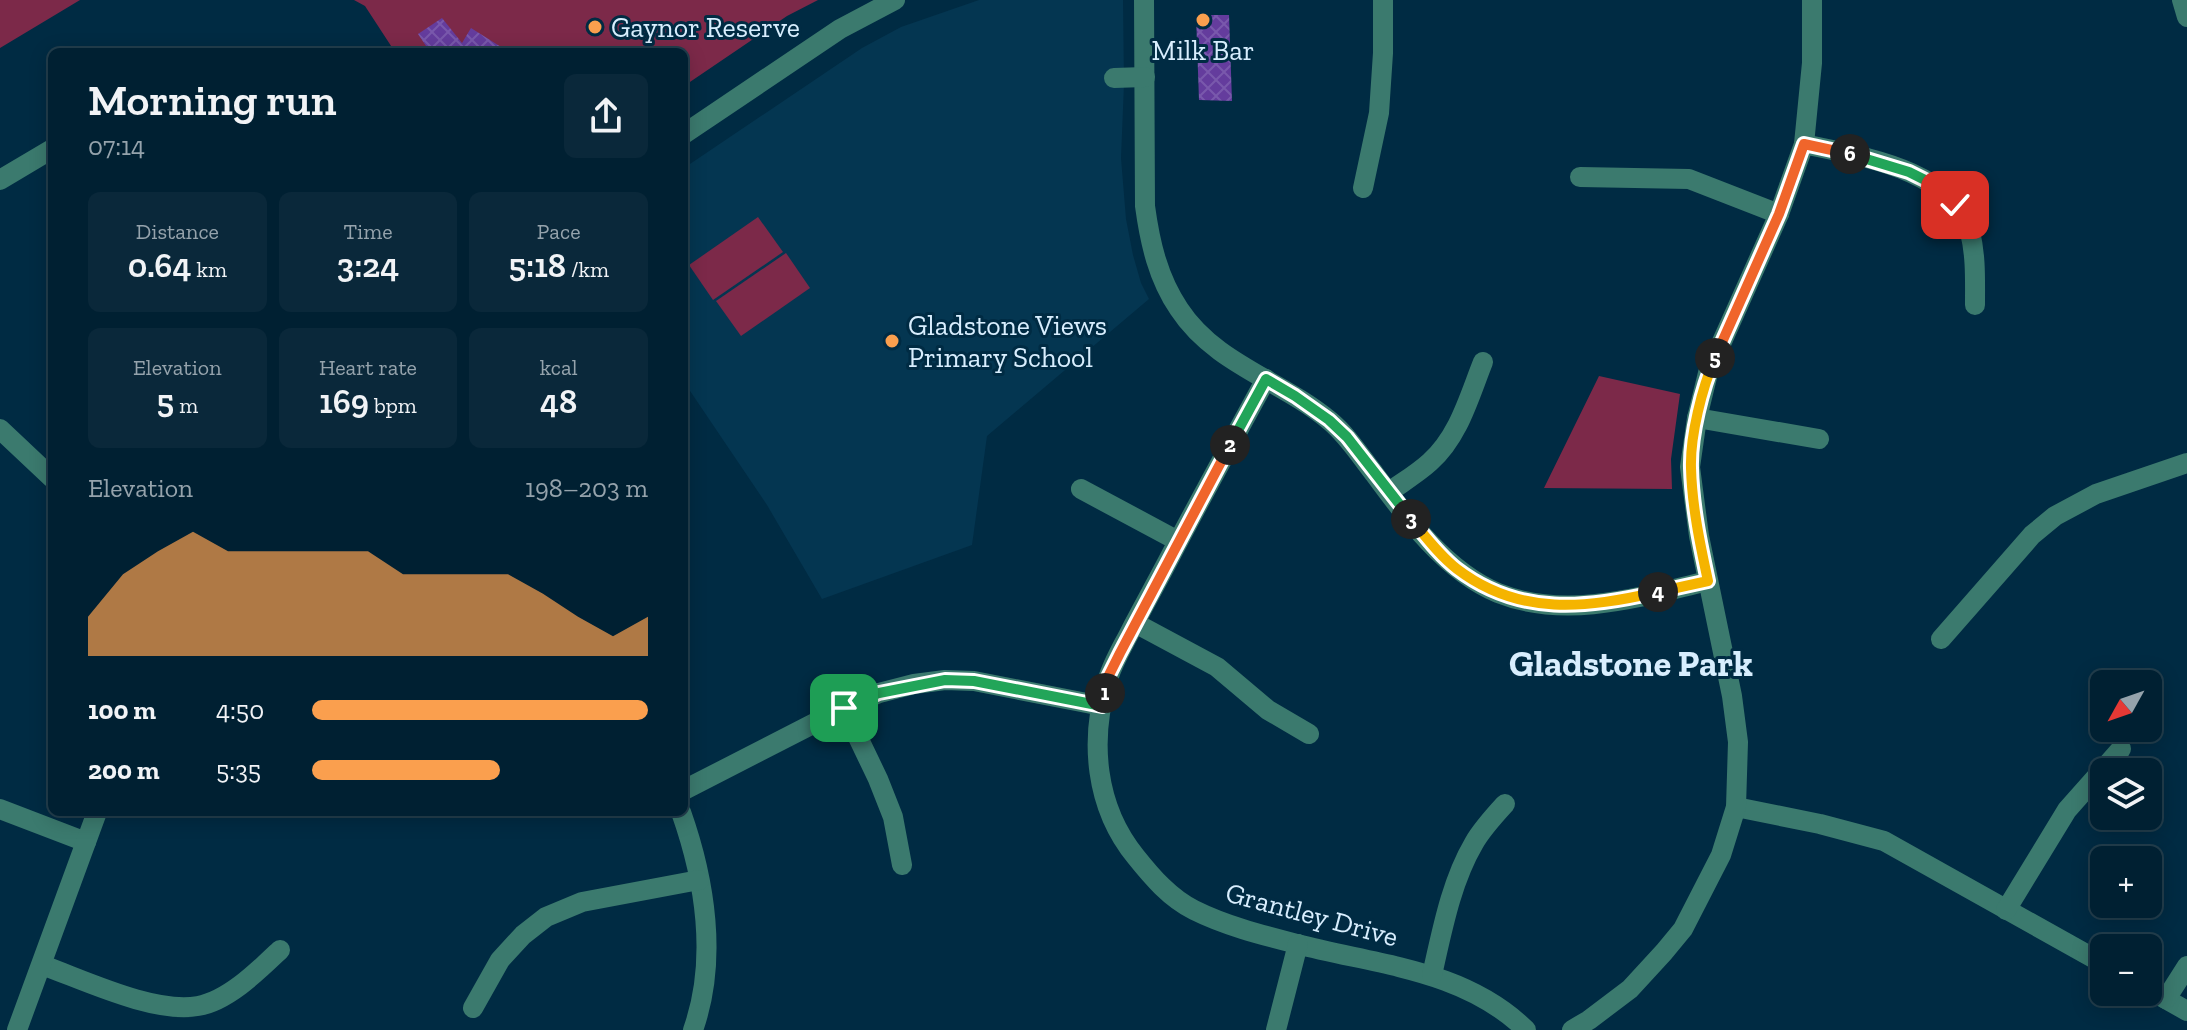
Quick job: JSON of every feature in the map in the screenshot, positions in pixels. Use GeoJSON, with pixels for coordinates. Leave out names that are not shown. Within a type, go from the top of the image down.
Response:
{"type":"FeatureCollection","features":[{"type":"Feature","properties":{"kind":"street"},"geometry":{"type":"LineString","coordinates":[[688,130],[840,29],[895,0]]}},
{"type":"Feature","properties":{"kind":"street"},"geometry":{"type":"LineString","coordinates":[[1144,0],[1145,206],[1149,234],[1159,271],[1179,309],[1198,333],[1223,355],[1295,396],[1329,420],[1347,437],[1433,546],[1457,569],[1498,593],[1520,600],[1564,606],[1629,599],[1708,581]]}},
{"type":"Feature","properties":{"kind":"street"},"geometry":{"type":"LineString","coordinates":[[1363,188],[1379,113],[1383,0]]}},
{"type":"Feature","properties":{"kind":"street"},"geometry":{"type":"LineString","coordinates":[[1572,1030],[1630,989],[1683,929],[1721,855],[1736,807],[1738,742],[1732,696],[1699,536],[1690,467],[1708,373],[1779,214],[1804,144],[1812,63],[1812,0]]}},
{"type":"Feature","properties":{"kind":"street"},"geometry":{"type":"LineString","coordinates":[[2182,0],[2187,17]]}},
{"type":"Feature","properties":{"kind":"street"},"geometry":{"type":"LineString","coordinates":[[1114,78],[1145,77]]}},
{"type":"Feature","properties":{"kind":"street"},"geometry":{"type":"LineString","coordinates":[[1804,144],[1864,157],[1909,172],[1935,185],[1955,205],[1969,228],[1976,263],[1975,305]]}},
{"type":"Feature","properties":{"kind":"street"},"geometry":{"type":"LineString","coordinates":[[0,180],[48,152]]}},
{"type":"Feature","properties":{"kind":"street"},"geometry":{"type":"LineString","coordinates":[[1580,177],[1689,179],[1779,214]]}},
{"type":"Feature","properties":{"kind":"street"},"geometry":{"type":"LineString","coordinates":[[1389,492],[1430,463],[1448,443],[1483,362]]}},
{"type":"Feature","properties":{"kind":"street","name":"Grantley Drive"},"geometry":{"type":"LineString","coordinates":[[1266,379],[1108,677],[1097,738],[1100,778],[1108,808],[1129,849],[1165,890],[1191,909],[1229,925],[1432,975],[1463,986],[1511,1016],[1526,1030]]}},
{"type":"Feature","properties":{"kind":"street"},"geometry":{"type":"LineString","coordinates":[[1697,418],[1819,439]]}},
{"type":"Feature","properties":{"kind":"street"},"geometry":{"type":"LineString","coordinates":[[0,429],[48,474]]}},
{"type":"Feature","properties":{"kind":"street"},"geometry":{"type":"LineString","coordinates":[[1941,639],[2032,535],[2055,516],[2096,494],[2187,463]]}},
{"type":"Feature","properties":{"kind":"street"},"geometry":{"type":"LineString","coordinates":[[1081,489],[1178,541]]}},
{"type":"Feature","properties":{"kind":"street"},"geometry":{"type":"LineString","coordinates":[[1135,623],[1217,667],[1268,710],[1309,734]]}},
{"type":"Feature","properties":{"kind":"street"},"geometry":{"type":"LineString","coordinates":[[688,788],[879,693],[945,680],[974,681],[1102,706]]}},
{"type":"Feature","properties":{"kind":"street"},"geometry":{"type":"LineString","coordinates":[[844,708],[893,817],[902,865]]}},
{"type":"Feature","properties":{"kind":"street"},"geometry":{"type":"LineString","coordinates":[[2006,910],[2067,810],[2121,749]]}},
{"type":"Feature","properties":{"kind":"street"},"geometry":{"type":"LineString","coordinates":[[1432,975],[1462,867],[1475,841],[1505,804]]}},
{"type":"Feature","properties":{"kind":"street"},"geometry":{"type":"LineString","coordinates":[[1736,807],[1884,841],[2090,956]]}},
{"type":"Feature","properties":{"kind":"street"},"geometry":{"type":"LineString","coordinates":[[0,809],[86,842]]}},
{"type":"Feature","properties":{"kind":"street"},"geometry":{"type":"LineString","coordinates":[[17,1030],[96,816]]}},
{"type":"Feature","properties":{"kind":"street"},"geometry":{"type":"LineString","coordinates":[[682,816],[692,844],[706,916],[706,968],[699,1028]]}},
{"type":"Feature","properties":{"kind":"street"},"geometry":{"type":"LineString","coordinates":[[473,1008],[500,960],[523,935],[546,917],[582,902],[699,880]]}},
{"type":"Feature","properties":{"kind":"street"},"geometry":{"type":"LineString","coordinates":[[1276,1030],[1298,944]]}},
{"type":"Feature","properties":{"kind":"street"},"geometry":{"type":"LineString","coordinates":[[42,965],[164,1006],[200,1006],[247,981],[280,950]]}},
{"type":"Feature","properties":{"kind":"street"},"geometry":{"type":"LineString","coordinates":[[2162,989],[2187,966]]}},
{"type":"Feature","properties":{"kind":"street"},"geometry":{"type":"LineString","coordinates":[[2162,997],[2187,1011]]}},
{"type":"Feature","properties":{"kind":"shaded area"},"geometry":{"type":"Polygon","coordinates":[[[0,0],[80,0],[0,48],[0,0]]]}},
{"type":"Feature","properties":{"kind":"shaded area"},"geometry":{"type":"Polygon","coordinates":[[[354,0],[818,0],[787,16],[688,83],[688,48],[392,48],[365,6],[354,0]]]}},
{"type":"Feature","properties":{"kind":"shaded area","name":"Gladstone Views Primary School"},"geometry":{"type":"Polygon","coordinates":[[[979,0],[1123,0],[1121,158],[1126,219],[1141,283],[1149,299],[987,436],[972,545],[822,599],[767,505],[688,388],[688,165],[862,48],[901,27],[979,0]]]}},
{"type":"Feature","properties":{"kind":"shaded area"},"geometry":{"type":"Polygon","coordinates":[[[758,217],[783,252],[713,300],[689,265],[758,217]]]}},
{"type":"Feature","properties":{"kind":"shaded area"},"geometry":{"type":"Polygon","coordinates":[[[786,253],[810,288],[741,336],[716,301],[786,253]]]}},
{"type":"Feature","properties":{"kind":"shaded area"},"geometry":{"type":"Polygon","coordinates":[[[1599,376],[1680,394],[1671,459],[1672,489],[1544,488],[1599,376]]]}},
{"type":"Feature","properties":{"kind":"building"},"geometry":{"type":"Polygon","coordinates":[[[1196,15],[1229,15],[1232,101],[1199,100],[1196,15]]]}},
{"type":"Feature","properties":{"kind":"building"},"geometry":{"type":"Polygon","coordinates":[[[442,18],[462,43],[471,28],[503,48],[427,48],[418,34],[442,18]]]}},
{"type":"Feature","properties":{"kind":"place","name":"Milk Bar"},"geometry":{"type":"Point","coordinates":[1203,20]}},
{"type":"Feature","properties":{"kind":"place","name":"Gaynor Reserve"},"geometry":{"type":"Point","coordinates":[595,27]}},
{"type":"Feature","properties":{"kind":"place","name":"Gladstone Views Primary School"},"geometry":{"type":"Point","coordinates":[892,341]}},
{"type":"Feature","properties":{"kind":"district","name":"Gladstone Park"},"geometry":{"type":"Point","coordinates":[1631,663]}},
{"type":"Feature","properties":{"kind":"route"},"geometry":{"type":"LineString","coordinates":[[844,708],[879,693],[945,680],[974,681],[1102,706],[1108,677],[1120,653],[1266,379],[1329,420],[1347,437],[1433,546],[1457,569],[1498,593],[1540,604],[1564,606],[1629,599],[1708,581],[1690,467],[1697,418],[1708,373],[1779,214],[1804,144],[1864,157],[1909,172],[1935,185],[1955,205]]}}]}
